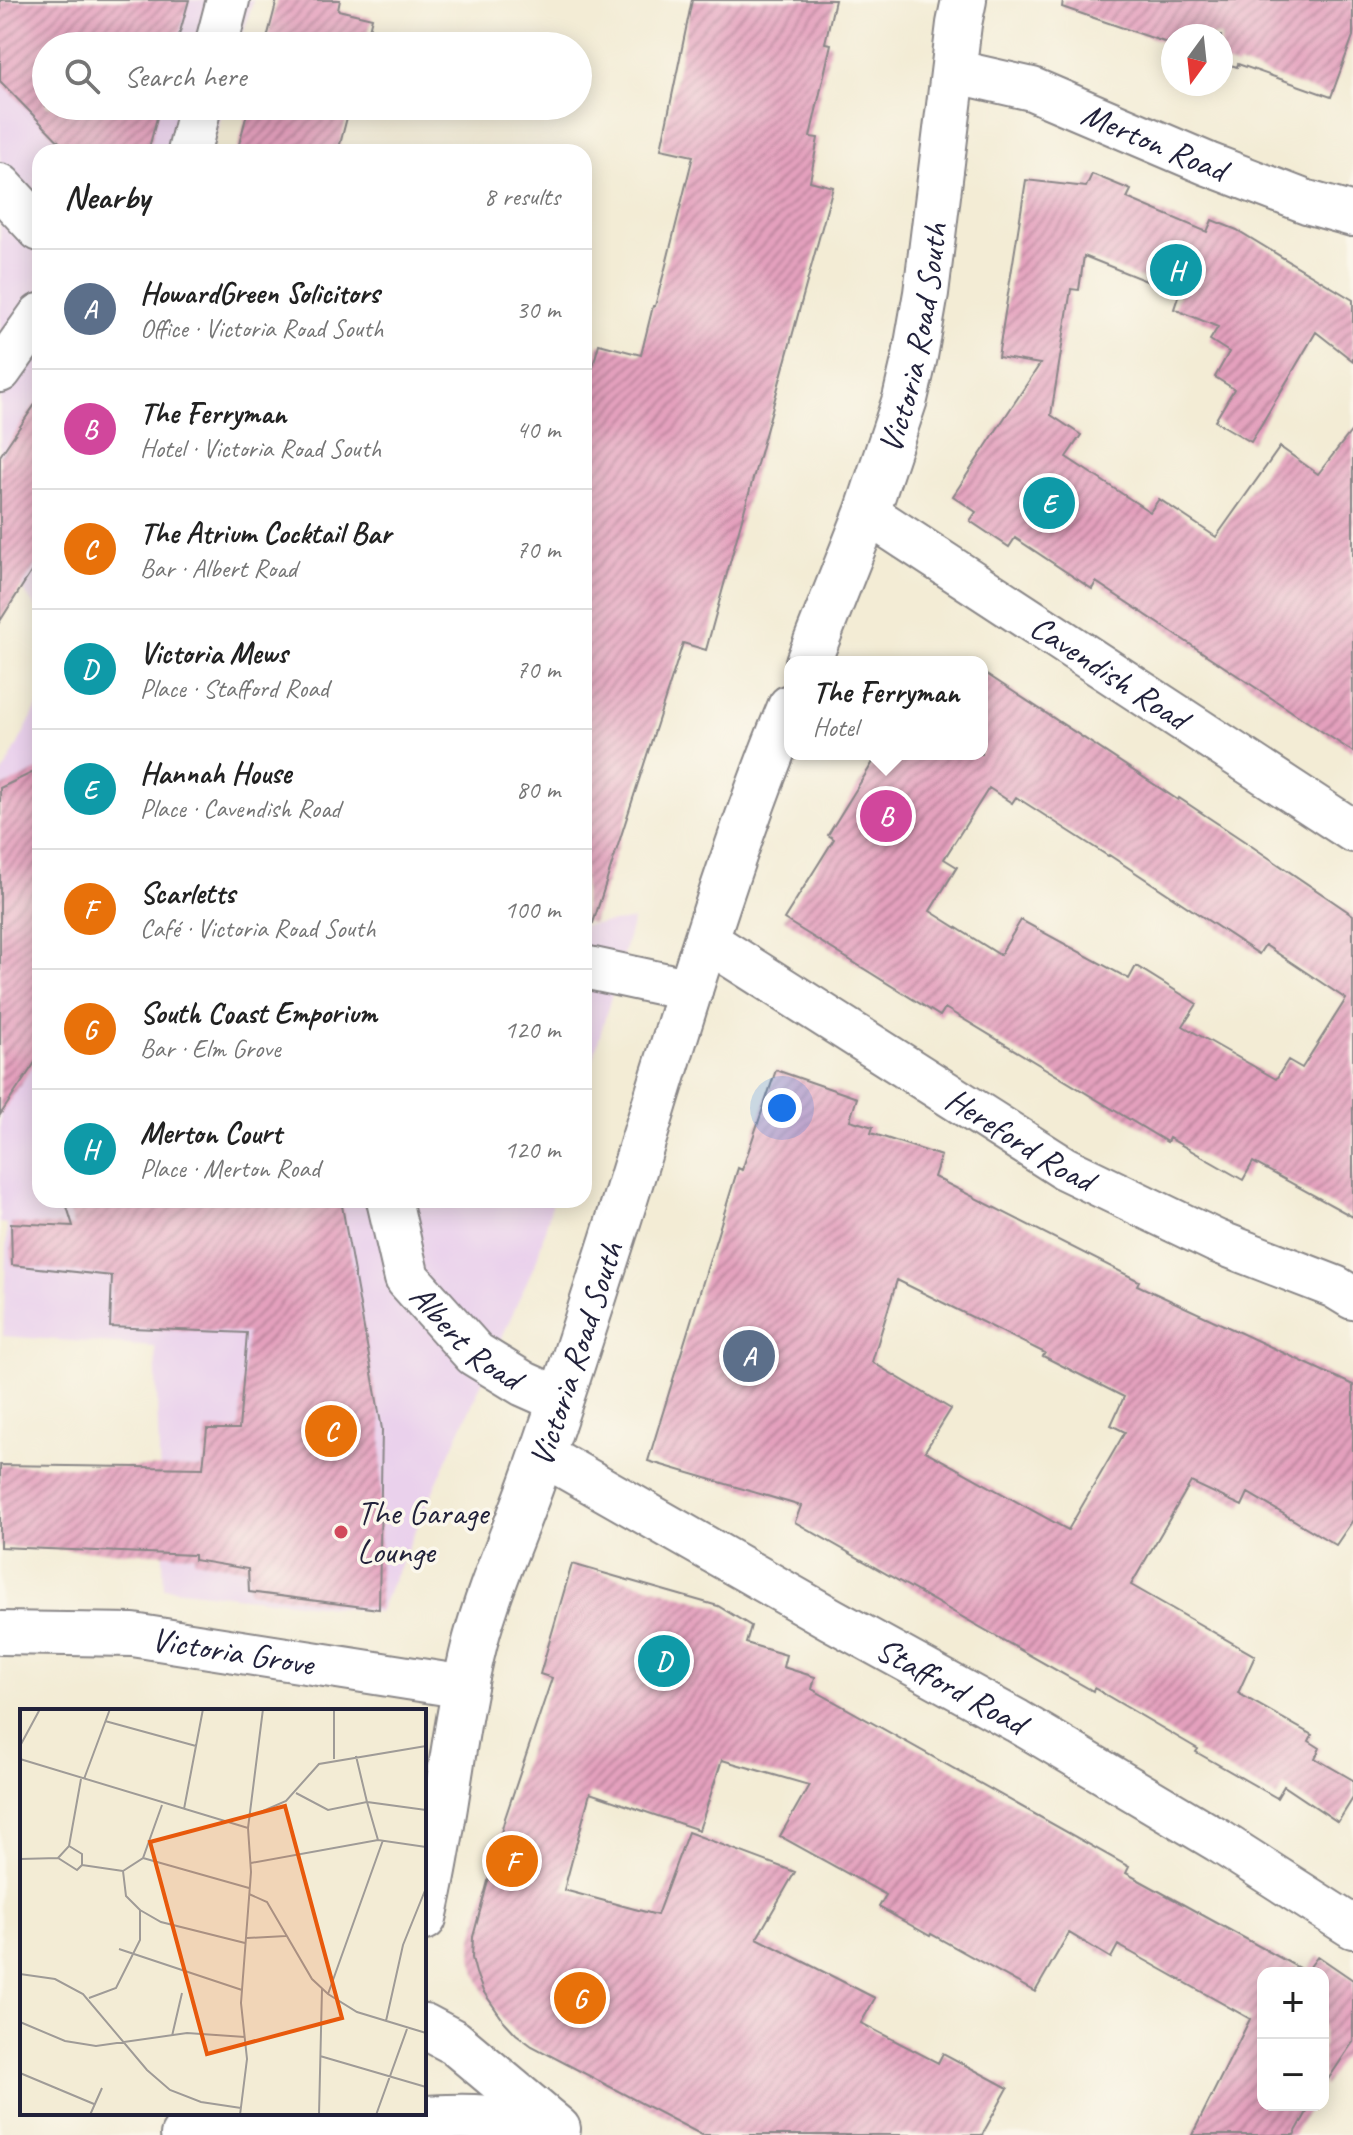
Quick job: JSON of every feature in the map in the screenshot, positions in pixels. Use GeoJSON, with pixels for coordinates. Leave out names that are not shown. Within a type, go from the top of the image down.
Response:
{"type":"FeatureCollection","features":[{"type":"Feature","properties":{"kind":"main road","name":"Victoria Road South"},"geometry":{"type":"LineString","coordinates":[[810,656],[867,513],[901,413],[915,356],[964,0]]}},
{"type":"Feature","properties":{"kind":"main road"},"geometry":{"type":"LineString","coordinates":[[0,186],[32,220]]}},
{"type":"Feature","properties":{"kind":"main road","name":"Victoria Road South"},"geometry":{"type":"LineString","coordinates":[[426,1908],[465,1687],[486,1603],[542,1454],[706,940],[761,776],[784,721]]}},
{"type":"Feature","properties":{"kind":"main road","name":"Albert Road"},"geometry":{"type":"LineString","coordinates":[[391,1208],[407,1278],[475,1354],[524,1384],[560,1400]]}},
{"type":"Feature","properties":{"kind":"main road"},"geometry":{"type":"LineString","coordinates":[[426,2027],[454,2042],[565,2135]]}},
{"type":"Feature","properties":{"kind":"main road"},"geometry":{"type":"LineString","coordinates":[[363,2124],[463,2115],[534,2126],[555,2135]]}},
{"type":"Feature","properties":{"kind":"street"},"geometry":{"type":"LineString","coordinates":[[220,32],[228,0]]}},
{"type":"Feature","properties":{"kind":"street","name":"Merton Road"},"geometry":{"type":"LineString","coordinates":[[953,71],[1032,89],[1222,169],[1307,202],[1353,215]]}},
{"type":"Feature","properties":{"kind":"street"},"geometry":{"type":"LineString","coordinates":[[191,144],[197,120]]}},
{"type":"Feature","properties":{"kind":"street"},"geometry":{"type":"LineString","coordinates":[[0,371],[32,326]]}},
{"type":"Feature","properties":{"kind":"street","name":"Cavendish Road"},"geometry":{"type":"LineString","coordinates":[[867,513],[1353,831]]}},
{"type":"Feature","properties":{"kind":"street","name":"Hereford Road"},"geometry":{"type":"LineString","coordinates":[[706,940],[1064,1168],[1216,1241],[1335,1287],[1353,1298]]}},
{"type":"Feature","properties":{"kind":"street"},"geometry":{"type":"LineString","coordinates":[[592,969],[691,990]]}},
{"type":"Feature","properties":{"kind":"street","name":"Stafford Road"},"geometry":{"type":"LineString","coordinates":[[542,1454],[1017,1721],[1219,1841],[1353,1927]]}},
{"type":"Feature","properties":{"kind":"street","name":"Victoria Grove"},"geometry":{"type":"LineString","coordinates":[[0,1633],[133,1635],[465,1687]]}},
{"type":"Feature","properties":{"kind":"street"},"geometry":{"type":"LineString","coordinates":[[182,2135],[239,2135],[363,2124]]}},
{"type":"Feature","properties":{"kind":"shaded area"},"geometry":{"type":"Polygon","coordinates":[[[0,0],[253,0],[244,32],[32,32],[32,120],[220,120],[213,144],[32,144],[32,602],[0,556],[0,0]]]}},
{"type":"Feature","properties":{"kind":"shaded area"},"geometry":{"type":"Polygon","coordinates":[[[32,717],[32,1208],[551,1208],[537,1259],[379,1612],[164,1588],[155,1347],[3,1336],[7,1224],[0,1223],[0,779],[32,717]]]}},
{"type":"Feature","properties":{"kind":"shaded area"},"geometry":{"type":"Polygon","coordinates":[[[633,920],[592,1063],[592,924],[633,920]]]}},
{"type":"Feature","properties":{"kind":"building"},"geometry":{"type":"Polygon","coordinates":[[[0,0],[189,0],[180,32],[32,32],[32,114],[0,81],[0,0]]]}},
{"type":"Feature","properties":{"kind":"building"},"geometry":{"type":"Polygon","coordinates":[[[277,0],[340,0],[338,10],[372,18],[368,32],[269,32],[277,0]]]}},
{"type":"Feature","properties":{"kind":"building"},"geometry":{"type":"Polygon","coordinates":[[[692,0],[835,0],[825,43],[831,44],[810,137],[818,138],[810,181],[833,187],[706,650],[683,643],[593,923],[592,370],[599,344],[641,355],[693,156],[661,149],[692,0]]]}},
{"type":"Feature","properties":{"kind":"building"},"geometry":{"type":"Polygon","coordinates":[[[1063,0],[1353,0],[1353,36],[1331,97],[1238,64],[1237,67],[1233,66],[1233,24],[1161,24],[1161,41],[1062,7],[1063,0]]]}},
{"type":"Feature","properties":{"kind":"building"},"geometry":{"type":"Polygon","coordinates":[[[38,120],[156,120],[150,144],[61,144],[38,120]]]}},
{"type":"Feature","properties":{"kind":"building"},"geometry":{"type":"Polygon","coordinates":[[[245,120],[346,120],[340,144],[239,144],[245,120]]]}},
{"type":"Feature","properties":{"kind":"building"},"geometry":{"type":"Polygon","coordinates":[[[1092,174],[1131,190],[1127,198],[1207,232],[1212,220],[1237,230],[1353,300],[1353,361],[1316,332],[1251,442],[1215,421],[1234,389],[1215,377],[1229,352],[1210,340],[1218,327],[1174,309],[1179,294],[1084,256],[1079,290],[1071,289],[1051,415],[1081,435],[1066,457],[1150,512],[1159,499],[1216,537],[1280,447],[1318,474],[1353,429],[1353,752],[1096,582],[1092,589],[1015,538],[1009,547],[970,521],[976,512],[953,496],[1040,364],[998,357],[1026,180],[1086,187],[1092,174]]]}},
{"type":"Feature","properties":{"kind":"building"},"geometry":{"type":"Polygon","coordinates":[[[32,409],[32,571],[0,621],[0,456],[32,409]]]}},
{"type":"Feature","properties":{"kind":"building"},"geometry":{"type":"Polygon","coordinates":[[[988,675],[1353,915],[1353,1217],[1253,1162],[1243,1180],[1169,1138],[1167,1142],[945,1008],[940,1016],[784,919],[834,839],[828,835],[874,760],[988,760],[988,675]],[[989,788],[944,859],[957,867],[930,911],[1000,955],[1021,920],[1129,979],[1136,966],[1197,1004],[1183,1026],[1276,1079],[1288,1060],[1302,1068],[1346,999],[1265,945],[1259,954],[1016,797],[1012,803],[989,788]]]}},
{"type":"Feature","properties":{"kind":"building"},"geometry":{"type":"Polygon","coordinates":[[[32,773],[32,1067],[0,1115],[0,788],[32,773]]]}},
{"type":"Feature","properties":{"kind":"building"},"geometry":{"type":"Polygon","coordinates":[[[776,1070],[857,1098],[850,1120],[873,1127],[871,1133],[941,1156],[934,1177],[1139,1281],[1137,1285],[1353,1385],[1353,1520],[1336,1545],[1248,1493],[1242,1506],[1191,1482],[1131,1585],[1255,1656],[1238,1693],[1312,1735],[1309,1741],[1320,1748],[1315,1758],[1353,1780],[1353,1798],[1338,1822],[1284,1786],[1277,1798],[1094,1688],[1093,1691],[795,1522],[801,1506],[648,1461],[738,1168],[742,1170],[776,1070]],[[897,1280],[872,1362],[951,1409],[925,1451],[1068,1530],[1125,1432],[1111,1425],[1124,1397],[1043,1356],[1045,1353],[897,1280]]]}},
{"type":"Feature","properties":{"kind":"building"},"geometry":{"type":"Polygon","coordinates":[[[67,1208],[342,1208],[382,1429],[379,1609],[249,1592],[248,1569],[194,1560],[194,1555],[0,1547],[0,1465],[203,1468],[207,1429],[239,1429],[247,1333],[110,1327],[112,1276],[12,1265],[11,1223],[73,1226],[67,1208]]]}},
{"type":"Feature","properties":{"kind":"building"},"geometry":{"type":"Polygon","coordinates":[[[572,1564],[718,1606],[751,1626],[746,1643],[786,1655],[783,1667],[815,1677],[812,1689],[1129,1867],[1126,1873],[1297,1967],[1257,1967],[1257,2111],[1308,2111],[1294,2135],[1192,2135],[1250,2019],[1118,1945],[1111,1958],[1069,1933],[1035,1992],[879,1907],[886,1895],[780,1836],[809,1785],[722,1760],[699,1830],[590,1793],[564,1890],[657,1915],[688,1832],[795,1872],[757,1938],[875,1998],[861,2023],[938,2063],[943,2053],[1008,2088],[982,2135],[702,2135],[532,2046],[503,2020],[483,1991],[472,1958],[473,1937],[505,1818],[552,1678],[540,1674],[572,1564]]]}},
{"type":"Feature","properties":{"kind":"building"},"geometry":{"type":"Polygon","coordinates":[[[1318,1956],[1353,1980],[1353,2042],[1329,2078],[1329,1967],[1310,1967],[1318,1956]]]}},
{"type":"Feature","properties":{"kind":"place","name":"Merton Court"},"geometry":{"type":"Point","coordinates":[1176,270]}},
{"type":"Feature","properties":{"kind":"place","name":"Hannah House"},"geometry":{"type":"Point","coordinates":[1049,503]}},
{"type":"Feature","properties":{"kind":"place","name":"The Ferryman"},"geometry":{"type":"Point","coordinates":[886,816]}},
{"type":"Feature","properties":{"kind":"place","name":"HowardGreen Solicitors"},"geometry":{"type":"Point","coordinates":[749,1356]}},
{"type":"Feature","properties":{"kind":"place","name":"The Atrium Cocktail Bar"},"geometry":{"type":"Point","coordinates":[331,1431]}},
{"type":"Feature","properties":{"kind":"place","name":"The Garage Lounge"},"geometry":{"type":"Point","coordinates":[341,1532]}},
{"type":"Feature","properties":{"kind":"place","name":"Victoria Mews"},"geometry":{"type":"Point","coordinates":[664,1661]}},
{"type":"Feature","properties":{"kind":"place","name":"Scarletts"},"geometry":{"type":"Point","coordinates":[512,1861]}},
{"type":"Feature","properties":{"kind":"place","name":"South Coast Emporium"},"geometry":{"type":"Point","coordinates":[580,1998]}}]}
